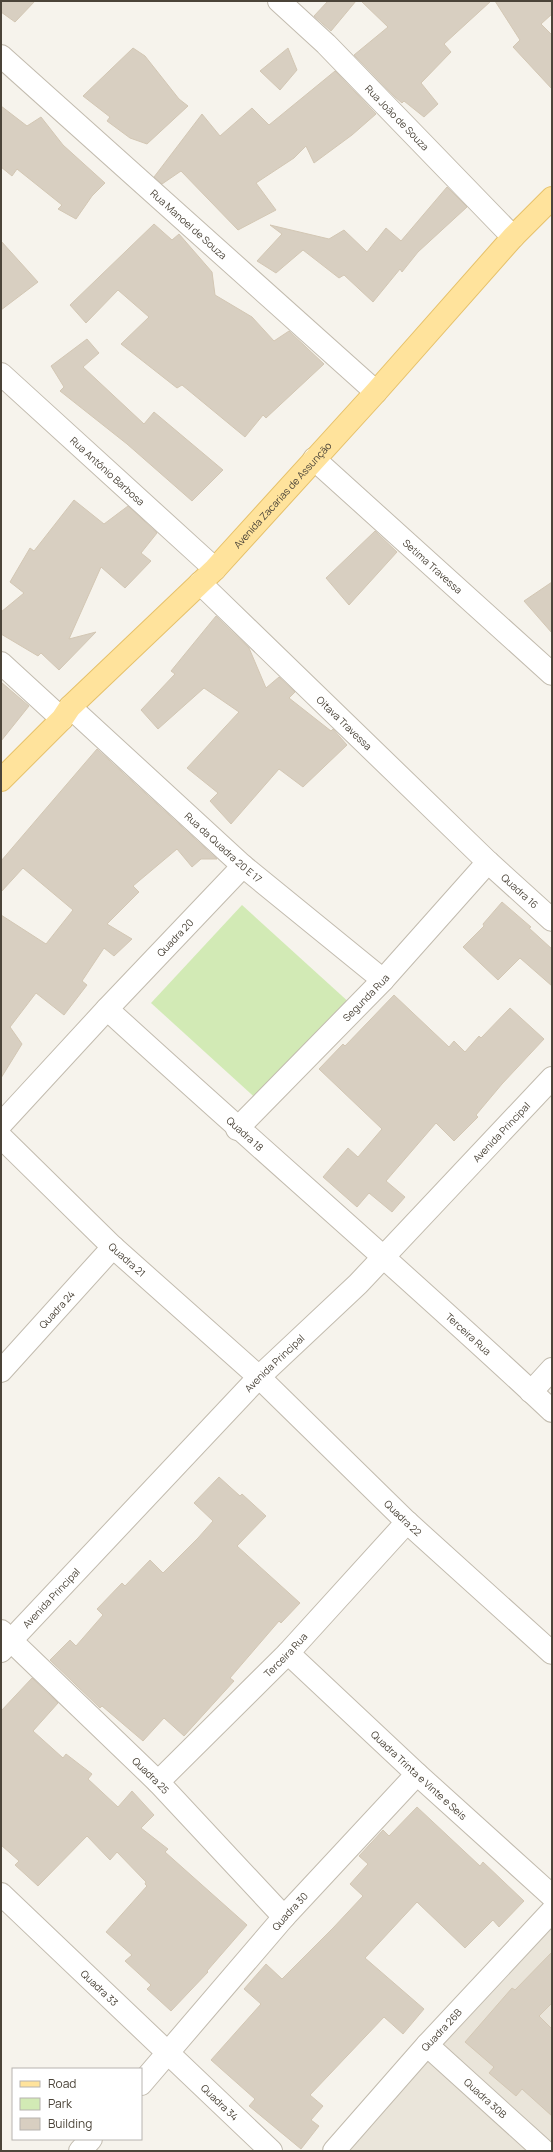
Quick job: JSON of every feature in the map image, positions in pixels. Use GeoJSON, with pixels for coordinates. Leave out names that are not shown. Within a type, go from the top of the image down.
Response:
{"type":"FeatureCollection","features":[{"type":"Feature","properties":{"kind":"main road","name":"Avenida Zacarias de Assunção"},"geometry":{"type":"LineString","coordinates":[[1,780],[66,713],[207,576],[376,392],[513,237],[552,198]]}},
{"type":"Feature","properties":{"kind":"street","name":"Rua João de Souza"},"geometry":{"type":"LineString","coordinates":[[279,1],[326,44],[513,237]]}},
{"type":"Feature","properties":{"kind":"street","name":"Rua Manoel de Souza"},"geometry":{"type":"LineString","coordinates":[[1,56],[376,392]]}},
{"type":"Feature","properties":{"kind":"street","name":"Rua Antônio Barbosa"},"geometry":{"type":"LineString","coordinates":[[1,374],[207,576]]}},
{"type":"Feature","properties":{"kind":"street","name":"Setima Travessa"},"geometry":{"type":"LineString","coordinates":[[314,459],[552,674]]}},
{"type":"Feature","properties":{"kind":"street","name":"Oitava Travessa"},"geometry":{"type":"LineString","coordinates":[[207,576],[488,862]]}},
{"type":"Feature","properties":{"kind":"street","name":"Rua da Quadra 20 E 17"},"geometry":{"type":"LineString","coordinates":[[1,663],[66,713],[243,866],[383,980]]}},
{"type":"Feature","properties":{"kind":"street","name":"Quadra 16"},"geometry":{"type":"LineString","coordinates":[[488,862],[552,920]]}},
{"type":"Feature","properties":{"kind":"street","name":"Segunda Rua"},"geometry":{"type":"LineString","coordinates":[[237,1129],[383,980],[488,862]]}},
{"type":"Feature","properties":{"kind":"street","name":"Quadra 20"},"geometry":{"type":"LineString","coordinates":[[107,1009],[243,866]]}},
{"type":"Feature","properties":{"kind":"street"},"geometry":{"type":"LineString","coordinates":[[1,1124],[107,1009]]}},
{"type":"Feature","properties":{"kind":"street","name":"Quadra 18"},"geometry":{"type":"LineString","coordinates":[[107,1009],[237,1129],[384,1256]]}},
{"type":"Feature","properties":{"kind":"street","name":"Avenida Principal"},"geometry":{"type":"LineString","coordinates":[[4,1641],[259,1378],[358,1284],[552,1078]]}},
{"type":"Feature","properties":{"kind":"street","name":"Quadra 21"},"geometry":{"type":"LineString","coordinates":[[1,1138],[113,1247],[259,1378]]}},
{"type":"Feature","properties":{"kind":"street","name":"Quadra 24"},"geometry":{"type":"LineString","coordinates":[[1,1371],[113,1247]]}},
{"type":"Feature","properties":{"kind":"street","name":"Terceira Rua"},"geometry":{"type":"LineString","coordinates":[[384,1256],[552,1411]]}},
{"type":"Feature","properties":{"kind":"street"},"geometry":{"type":"LineString","coordinates":[[531,1392],[552,1369]]}},
{"type":"Feature","properties":{"kind":"street","name":"Quadra 22"},"geometry":{"type":"LineString","coordinates":[[259,1378],[407,1522],[552,1653]]}},
{"type":"Feature","properties":{"kind":"street","name":"Terceira Rua"},"geometry":{"type":"LineString","coordinates":[[158,1782],[288,1653],[407,1522]]}},
{"type":"Feature","properties":{"kind":"street","name":"Quadra 25"},"geometry":{"type":"LineString","coordinates":[[4,1641],[158,1782],[284,1916]]}},
{"type":"Feature","properties":{"kind":"street","name":"Quadra Trinta e Vinte e Seis"},"geometry":{"type":"LineString","coordinates":[[288,1653],[417,1774],[552,1896]]}},
{"type":"Feature","properties":{"kind":"street","name":"Quadra 30"},"geometry":{"type":"LineString","coordinates":[[168,2054],[284,1916],[417,1774]]}},
{"type":"Feature","properties":{"kind":"street","name":"Quadra 33"},"geometry":{"type":"LineString","coordinates":[[1,1894],[168,2054]]}},
{"type":"Feature","properties":{"kind":"street","name":"Quadra 26B"},"geometry":{"type":"LineString","coordinates":[[334,2151],[427,2045],[552,1911]]}},
{"type":"Feature","properties":{"kind":"street","name":"Quadra 30B"},"geometry":{"type":"LineString","coordinates":[[427,2045],[544,2151]]}},
{"type":"Feature","properties":{"kind":"street"},"geometry":{"type":"LineString","coordinates":[[142,2083],[168,2054]]}},
{"type":"Feature","properties":{"kind":"street","name":"Quadra 34"},"geometry":{"type":"LineString","coordinates":[[168,2054],[271,2151]]}},
{"type":"Feature","properties":{"kind":"street"},"geometry":{"type":"LineString","coordinates":[[80,2151],[90,2140]]}},
{"type":"Feature","properties":{"kind":"shaded area"},"geometry":{"type":"Polygon","coordinates":[[[552,1912],[552,2151],[347,2151],[552,1912]]]}},
{"type":"Feature","properties":{"kind":"green space"},"geometry":{"type":"Polygon","coordinates":[[[242,905],[352,1005],[261,1103],[151,1003],[242,905]]]}},
{"type":"Feature","properties":{"kind":"building"},"geometry":{"type":"Polygon","coordinates":[[[1,1],[35,1],[15,22],[1,12],[1,1]]]}},
{"type":"Feature","properties":{"kind":"building"},"geometry":{"type":"Polygon","coordinates":[[[328,1],[356,1],[331,31],[314,16],[328,1]]]}},
{"type":"Feature","properties":{"kind":"building"},"geometry":{"type":"Polygon","coordinates":[[[361,1],[491,1],[444,44],[451,52],[421,83],[438,104],[424,117],[404,101],[402,103],[395,97],[354,55],[388,27],[361,1]]]}},
{"type":"Feature","properties":{"kind":"building"},"geometry":{"type":"Polygon","coordinates":[[[495,1],[552,1],[552,14],[541,24],[552,35],[552,89],[513,47],[520,40],[495,1]]]}},
{"type":"Feature","properties":{"kind":"building"},"geometry":{"type":"Polygon","coordinates":[[[133,48],[145,56],[179,99],[188,106],[147,144],[130,138],[107,121],[110,117],[83,96],[133,48]]]}},
{"type":"Feature","properties":{"kind":"building"},"geometry":{"type":"Polygon","coordinates":[[[288,48],[297,70],[280,90],[260,71],[288,48]]]}},
{"type":"Feature","properties":{"kind":"building"},"geometry":{"type":"Polygon","coordinates":[[[335,71],[376,114],[352,135],[314,163],[306,146],[294,158],[256,183],[276,210],[238,230],[181,171],[162,184],[154,177],[202,114],[220,136],[252,108],[269,125],[335,71]]]}},
{"type":"Feature","properties":{"kind":"building"},"geometry":{"type":"Polygon","coordinates":[[[1,106],[27,126],[41,117],[63,145],[105,183],[92,196],[76,219],[58,209],[62,205],[17,169],[12,176],[1,167],[1,106]]]}},
{"type":"Feature","properties":{"kind":"building"},"geometry":{"type":"Polygon","coordinates":[[[447,187],[467,207],[418,252],[402,272],[400,269],[373,302],[344,275],[339,278],[303,250],[276,273],[257,261],[282,234],[270,225],[329,239],[344,230],[367,252],[386,228],[401,241],[447,187]]]}},
{"type":"Feature","properties":{"kind":"building"},"geometry":{"type":"Polygon","coordinates":[[[154,224],[172,240],[179,234],[212,272],[215,295],[252,317],[274,341],[289,331],[324,364],[266,418],[263,415],[245,437],[182,385],[177,388],[121,344],[149,317],[118,290],[86,323],[70,305],[154,224]]]}},
{"type":"Feature","properties":{"kind":"building"},"geometry":{"type":"Polygon","coordinates":[[[1,241],[38,282],[1,310],[1,241]]]}},
{"type":"Feature","properties":{"kind":"building"},"geometry":{"type":"Polygon","coordinates":[[[87,339],[99,353],[83,367],[144,424],[154,412],[223,470],[192,501],[127,444],[60,391],[64,387],[51,366],[87,339]]]}},
{"type":"Feature","properties":{"kind":"building"},"geometry":{"type":"Polygon","coordinates":[[[74,500],[104,524],[128,506],[157,533],[141,553],[151,561],[125,588],[101,567],[69,639],[96,632],[59,670],[41,653],[38,656],[1,634],[1,612],[24,593],[10,582],[30,548],[34,551],[74,500]]]}},
{"type":"Feature","properties":{"kind":"building"},"geometry":{"type":"Polygon","coordinates":[[[375,531],[397,552],[349,605],[326,578],[375,531]]]}},
{"type":"Feature","properties":{"kind":"building"},"geometry":{"type":"Polygon","coordinates":[[[552,582],[552,633],[524,601],[552,582]]]}},
{"type":"Feature","properties":{"kind":"building"},"geometry":{"type":"Polygon","coordinates":[[[216,616],[249,648],[266,688],[279,677],[295,692],[289,698],[331,731],[333,729],[347,745],[303,787],[279,769],[231,824],[210,801],[218,793],[187,768],[239,712],[204,688],[158,729],[141,710],[175,674],[171,671],[216,616]]]}},
{"type":"Feature","properties":{"kind":"building"},"geometry":{"type":"Polygon","coordinates":[[[1,682],[29,706],[1,741],[1,682]]]}},
{"type":"Feature","properties":{"kind":"building"},"geometry":{"type":"Polygon","coordinates":[[[97,749],[217,859],[201,859],[192,867],[177,849],[133,886],[139,892],[107,924],[132,939],[114,956],[104,948],[82,981],[87,985],[64,1015],[36,993],[10,1027],[22,1044],[1,1078],[1,915],[46,944],[73,910],[23,868],[1,892],[1,861],[97,749]]]}},
{"type":"Feature","properties":{"kind":"building"},"geometry":{"type":"Polygon","coordinates":[[[502,902],[531,927],[529,928],[552,949],[552,986],[520,958],[498,980],[463,947],[484,926],[483,924],[502,902]]]}},
{"type":"Feature","properties":{"kind":"building"},"geometry":{"type":"Polygon","coordinates":[[[394,995],[449,1047],[454,1041],[465,1052],[479,1036],[481,1038],[510,1008],[544,1039],[502,1084],[476,1115],[478,1117],[454,1141],[436,1123],[386,1181],[405,1197],[392,1212],[369,1193],[357,1207],[323,1177],[348,1148],[358,1157],[382,1129],[319,1069],[343,1044],[345,1046],[394,995]]]}},
{"type":"Feature","properties":{"kind":"building"},"geometry":{"type":"Polygon","coordinates":[[[219,1477],[240,1496],[242,1494],[266,1516],[237,1546],[300,1603],[281,1623],[279,1621],[230,1678],[234,1681],[184,1736],[164,1718],[143,1741],[102,1706],[100,1708],[50,1660],[70,1640],[76,1646],[103,1615],[97,1609],[122,1583],[125,1586],[150,1560],[163,1573],[198,1538],[213,1521],[194,1503],[219,1477]]]}},
{"type":"Feature","properties":{"kind":"building"},"geometry":{"type":"Polygon","coordinates":[[[32,1678],[58,1703],[33,1731],[63,1758],[66,1754],[92,1774],[88,1779],[118,1807],[132,1791],[154,1815],[141,1828],[168,1849],[165,1852],[247,1925],[207,1971],[208,1972],[171,2011],[147,1989],[151,1985],[125,1961],[132,1955],[106,1932],[147,1886],[145,1884],[146,1882],[117,1852],[110,1860],[87,1836],[38,1886],[15,1865],[19,1861],[1,1845],[1,1711],[32,1678]]]}},
{"type":"Feature","properties":{"kind":"building"},"geometry":{"type":"Polygon","coordinates":[[[417,1807],[480,1866],[483,1862],[524,1901],[499,1927],[493,1920],[465,1948],[417,1902],[365,1958],[424,2009],[403,2034],[384,2017],[310,2095],[323,2106],[311,2120],[319,2126],[301,2149],[249,2106],[255,2099],[211,2060],[261,2004],[244,1989],[266,1964],[282,1979],[333,1928],[363,1896],[350,1884],[368,1864],[359,1856],[383,1830],[389,1836],[417,1807]]]}},
{"type":"Feature","properties":{"kind":"building"},"geometry":{"type":"Polygon","coordinates":[[[552,1952],[552,2003],[539,2016],[552,2029],[552,2116],[522,2089],[516,2096],[489,2073],[494,2067],[465,2042],[512,1988],[515,1990],[552,1952]]]}}]}
